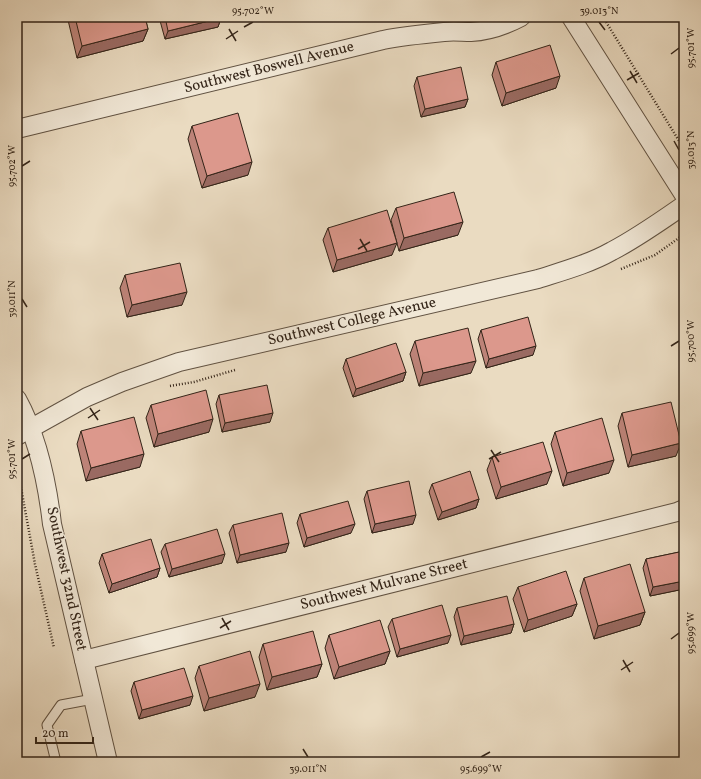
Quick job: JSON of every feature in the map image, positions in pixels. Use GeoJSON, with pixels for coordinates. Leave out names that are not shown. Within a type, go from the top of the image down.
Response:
{"type":"FeatureCollection","features":[{"type":"Feature","properties":{"kind":"street","name":"Southwest Boswell Avenue"},"geometry":{"type":"LineString","coordinates":[[17,129],[383,40],[445,32],[472,32],[486,30],[507,24],[521,17]]}},
{"type":"Feature","properties":{"kind":"street"},"geometry":{"type":"LineString","coordinates":[[571,17],[684,195]]}},
{"type":"Feature","properties":{"kind":"street","name":"Southwest College Avenue"},"geometry":{"type":"LineString","coordinates":[[24,432],[87,397],[122,382],[179,362],[538,279],[569,270],[611,252],[644,233],[684,205]]}},
{"type":"Feature","properties":{"kind":"street","name":"Southwest 32nd Street"},"geometry":{"type":"LineString","coordinates":[[17,399],[24,432],[38,450],[44,473],[52,524],[108,762]]}},
{"type":"Feature","properties":{"kind":"street","name":"Southwest Mulvane Street"},"geometry":{"type":"LineString","coordinates":[[84,660],[677,512],[684,509]]}},
{"type":"Feature","properties":{"kind":"lane"},"geometry":{"type":"LineString","coordinates":[[56,762],[47,725],[61,705],[93,699]]}},
{"type":"Feature","properties":{"kind":"path"},"geometry":{"type":"LineString","coordinates":[[603,17],[684,149]]}},
{"type":"Feature","properties":{"kind":"path"},"geometry":{"type":"LineString","coordinates":[[17,466],[35,564],[54,648]]}},
{"type":"Feature","properties":{"kind":"building"},"geometry":{"type":"Polygon","coordinates":[[[75,17],[145,17],[148,29],[82,46],[75,17]]]}},
{"type":"Feature","properties":{"kind":"building"},"geometry":{"type":"Polygon","coordinates":[[[165,17],[221,17],[221,18],[168,31],[165,17]]]}},
{"type":"Feature","properties":{"kind":"building"},"geometry":{"type":"Polygon","coordinates":[[[550,45],[560,76],[506,93],[496,62],[550,45]]]}},
{"type":"Feature","properties":{"kind":"building"},"geometry":{"type":"Polygon","coordinates":[[[461,67],[468,99],[425,109],[417,77],[461,67]]]}},
{"type":"Feature","properties":{"kind":"building"},"geometry":{"type":"Polygon","coordinates":[[[238,113],[252,162],[207,176],[192,126],[238,113]]]}},
{"type":"Feature","properties":{"kind":"building"},"geometry":{"type":"Polygon","coordinates":[[[454,192],[463,222],[404,238],[396,208],[454,192]]]}},
{"type":"Feature","properties":{"kind":"building"},"geometry":{"type":"Polygon","coordinates":[[[387,210],[397,243],[337,260],[328,228],[387,210]]]}},
{"type":"Feature","properties":{"kind":"building"},"geometry":{"type":"Polygon","coordinates":[[[180,263],[187,292],[132,305],[125,275],[180,263]]]}},
{"type":"Feature","properties":{"kind":"building"},"geometry":{"type":"Polygon","coordinates":[[[528,317],[536,346],[489,359],[481,330],[528,317]]]}},
{"type":"Feature","properties":{"kind":"building"},"geometry":{"type":"Polygon","coordinates":[[[468,328],[476,361],[423,373],[415,341],[468,328]]]}},
{"type":"Feature","properties":{"kind":"building"},"geometry":{"type":"Polygon","coordinates":[[[396,343],[406,372],[356,389],[346,359],[396,343]]]}},
{"type":"Feature","properties":{"kind":"building"},"geometry":{"type":"Polygon","coordinates":[[[267,385],[273,413],[225,423],[219,395],[267,385]]]}},
{"type":"Feature","properties":{"kind":"building"},"geometry":{"type":"Polygon","coordinates":[[[206,390],[213,419],[158,434],[151,405],[206,390]]]}},
{"type":"Feature","properties":{"kind":"building"},"geometry":{"type":"Polygon","coordinates":[[[671,402],[681,443],[632,455],[622,413],[671,402]]]}},
{"type":"Feature","properties":{"kind":"building"},"geometry":{"type":"Polygon","coordinates":[[[134,417],[144,454],[91,468],[81,431],[134,417]]]}},
{"type":"Feature","properties":{"kind":"building"},"geometry":{"type":"Polygon","coordinates":[[[602,418],[614,460],[567,473],[555,432],[602,418]]]}},
{"type":"Feature","properties":{"kind":"building"},"geometry":{"type":"Polygon","coordinates":[[[543,442],[552,471],[501,487],[492,457],[543,442]]]}},
{"type":"Feature","properties":{"kind":"building"},"geometry":{"type":"Polygon","coordinates":[[[470,471],[479,499],[442,512],[432,484],[470,471]]]}},
{"type":"Feature","properties":{"kind":"building"},"geometry":{"type":"Polygon","coordinates":[[[409,481],[416,515],[375,524],[367,491],[409,481]]]}},
{"type":"Feature","properties":{"kind":"building"},"geometry":{"type":"Polygon","coordinates":[[[348,501],[355,524],[307,538],[300,514],[348,501]]]}},
{"type":"Feature","properties":{"kind":"building"},"geometry":{"type":"Polygon","coordinates":[[[282,513],[289,543],[240,555],[233,525],[282,513]]]}},
{"type":"Feature","properties":{"kind":"building"},"geometry":{"type":"Polygon","coordinates":[[[217,529],[225,554],[172,569],[165,544],[217,529]]]}},
{"type":"Feature","properties":{"kind":"building"},"geometry":{"type":"Polygon","coordinates":[[[151,539],[160,568],[112,584],[102,554],[151,539]]]}},
{"type":"Feature","properties":{"kind":"building"},"geometry":{"type":"Polygon","coordinates":[[[684,551],[684,581],[653,587],[646,559],[684,551]]]}},
{"type":"Feature","properties":{"kind":"building"},"geometry":{"type":"Polygon","coordinates":[[[630,564],[645,612],[598,626],[584,578],[630,564]]]}},
{"type":"Feature","properties":{"kind":"building"},"geometry":{"type":"Polygon","coordinates":[[[566,571],[577,604],[528,620],[518,587],[566,571]]]}},
{"type":"Feature","properties":{"kind":"building"},"geometry":{"type":"Polygon","coordinates":[[[507,596],[514,624],[464,636],[457,608],[507,596]]]}},
{"type":"Feature","properties":{"kind":"building"},"geometry":{"type":"Polygon","coordinates":[[[442,605],[451,635],[400,649],[392,619],[442,605]]]}},
{"type":"Feature","properties":{"kind":"building"},"geometry":{"type":"Polygon","coordinates":[[[380,620],[390,651],[339,667],[329,635],[380,620]]]}},
{"type":"Feature","properties":{"kind":"building"},"geometry":{"type":"Polygon","coordinates":[[[313,631],[322,664],[272,677],[263,644],[313,631]]]}},
{"type":"Feature","properties":{"kind":"building"},"geometry":{"type":"Polygon","coordinates":[[[250,651],[260,684],[209,698],[199,666],[250,651]]]}},
{"type":"Feature","properties":{"kind":"building"},"geometry":{"type":"Polygon","coordinates":[[[184,668],[193,696],[142,710],[134,682],[184,668]]]}}]}
